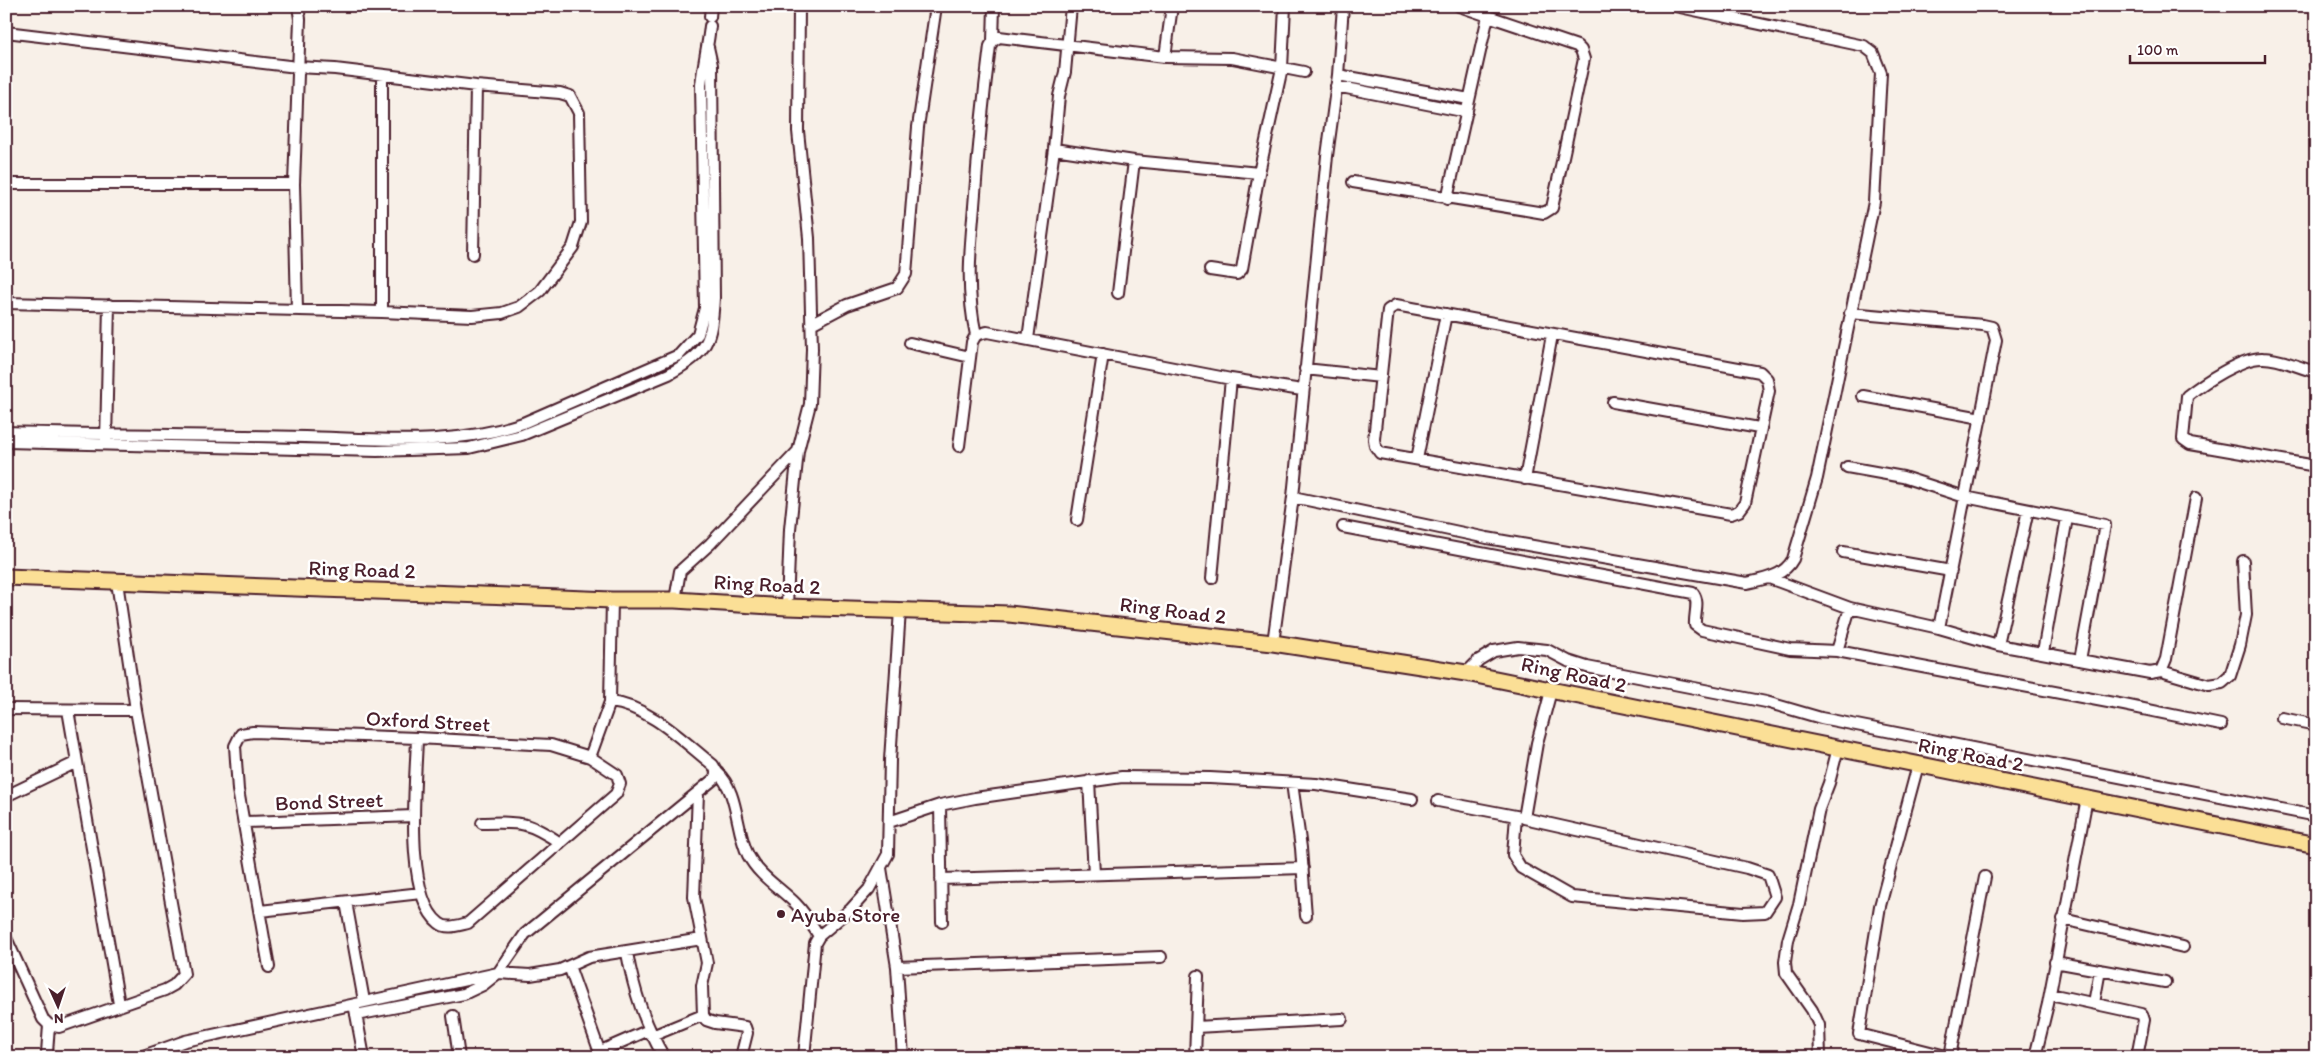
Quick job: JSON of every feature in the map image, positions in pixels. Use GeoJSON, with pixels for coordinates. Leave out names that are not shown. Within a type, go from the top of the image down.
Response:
{"type":"FeatureCollection","features":[{"type":"Feature","properties":{"kind":"main road","name":"Ring Road 2"},"geometry":{"type":"LineString","coordinates":[[6,577],[612,600],[675,600],[787,607],[1019,615],[1273,643],[1466,673],[2316,844]]}},
{"type":"Feature","properties":{"kind":"street"},"geometry":{"type":"LineString","coordinates":[[297,310],[294,184],[300,18],[298,6]]}},
{"type":"Feature","properties":{"kind":"street"},"geometry":{"type":"LineString","coordinates":[[787,607],[790,529],[798,451],[810,404],[809,238],[798,131],[799,6]]}},
{"type":"Feature","properties":{"kind":"street"},"geometry":{"type":"LineString","coordinates":[[811,324],[846,305],[897,288],[906,274],[918,127],[936,6]]}},
{"type":"Feature","properties":{"kind":"street"},"geometry":{"type":"LineString","coordinates":[[993,41],[994,6]]}},
{"type":"Feature","properties":{"kind":"street"},"geometry":{"type":"LineString","coordinates":[[1028,339],[1054,149],[1059,96],[1068,44],[1071,6]]}},
{"type":"Feature","properties":{"kind":"street"},"geometry":{"type":"LineString","coordinates":[[1165,57],[1172,6]]}},
{"type":"Feature","properties":{"kind":"street"},"geometry":{"type":"LineString","coordinates":[[1210,270],[1240,273],[1282,68],[1285,6]]}},
{"type":"Feature","properties":{"kind":"street"},"geometry":{"type":"LineString","coordinates":[[1273,643],[1293,497],[1302,390],[1338,75],[1343,6]]}},
{"type":"Feature","properties":{"kind":"street"},"geometry":{"type":"LineString","coordinates":[[1353,182],[1447,199],[1544,213],[1552,208],[1583,54],[1577,46],[1459,6]]}},
{"type":"Feature","properties":{"kind":"street"},"geometry":{"type":"LineString","coordinates":[[1293,497],[1487,538],[1747,583],[1769,578],[1788,567],[1793,559],[1817,478],[1874,202],[1881,73],[1873,53],[1864,46],[1675,6]]}},
{"type":"Feature","properties":{"kind":"street"},"geometry":{"type":"LineString","coordinates":[[6,432],[377,440],[448,439],[502,430],[532,419],[679,355],[692,344],[702,323],[705,308],[709,222],[712,65],[708,47],[710,16]]}},
{"type":"Feature","properties":{"kind":"street"},"geometry":{"type":"LineString","coordinates":[[1447,199],[1488,16]]}},
{"type":"Feature","properties":{"kind":"street"},"geometry":{"type":"LineString","coordinates":[[6,32],[297,67],[382,74],[476,86],[560,93],[570,96],[579,113],[581,222],[573,247],[540,291],[519,307],[502,313],[472,316],[6,302]]}},
{"type":"Feature","properties":{"kind":"street"},"geometry":{"type":"LineString","coordinates":[[959,446],[972,342],[976,335],[970,307],[969,274],[978,133],[990,46],[993,41],[999,36],[1165,57],[1232,58],[1304,72]]}},
{"type":"Feature","properties":{"kind":"street"},"geometry":{"type":"LineString","coordinates":[[382,74],[382,312]]}},
{"type":"Feature","properties":{"kind":"street"},"geometry":{"type":"LineString","coordinates":[[1338,75],[1469,100]]}},
{"type":"Feature","properties":{"kind":"street"},"geometry":{"type":"LineString","coordinates":[[473,254],[476,86]]}},
{"type":"Feature","properties":{"kind":"street"},"geometry":{"type":"LineString","coordinates":[[1336,86],[1467,112]]}},
{"type":"Feature","properties":{"kind":"street"},"geometry":{"type":"LineString","coordinates":[[1054,149],[1134,161],[1259,173]]}},
{"type":"Feature","properties":{"kind":"street"},"geometry":{"type":"LineString","coordinates":[[1118,293],[1134,161]]}},
{"type":"Feature","properties":{"kind":"street"},"geometry":{"type":"LineString","coordinates":[[6,184],[294,184]]}},
{"type":"Feature","properties":{"kind":"street"},"geometry":{"type":"LineString","coordinates":[[6,442],[378,451],[469,448],[532,431],[669,374],[687,364],[700,352],[711,332],[714,298],[709,222]]}},
{"type":"Feature","properties":{"kind":"street"},"geometry":{"type":"LineString","coordinates":[[106,445],[109,305]]}},
{"type":"Feature","properties":{"kind":"street"},"geometry":{"type":"LineString","coordinates":[[1396,305],[1446,314],[1760,372],[1767,379],[1769,391],[1745,503],[1739,511],[1731,514],[1380,453],[1375,446],[1388,310],[1396,305]]}},
{"type":"Feature","properties":{"kind":"street"},"geometry":{"type":"LineString","coordinates":[[1850,313],[1992,327],[1996,340],[1939,628]]}},
{"type":"Feature","properties":{"kind":"street"},"geometry":{"type":"LineString","coordinates":[[1417,459],[1446,314]]}},
{"type":"Feature","properties":{"kind":"street"},"geometry":{"type":"LineString","coordinates":[[976,335],[987,332],[1231,379],[1302,390]]}},
{"type":"Feature","properties":{"kind":"street"},"geometry":{"type":"LineString","coordinates":[[1525,479],[1552,335]]}},
{"type":"Feature","properties":{"kind":"street"},"geometry":{"type":"LineString","coordinates":[[910,343],[970,357]]}},
{"type":"Feature","properties":{"kind":"street"},"geometry":{"type":"LineString","coordinates":[[1077,520],[1103,354]]}},
{"type":"Feature","properties":{"kind":"street"},"geometry":{"type":"LineString","coordinates":[[2316,372],[2269,358],[2251,358],[2207,381],[2187,396],[2183,427],[2183,439],[2190,444],[2316,466]]}},
{"type":"Feature","properties":{"kind":"street"},"geometry":{"type":"LineString","coordinates":[[1305,369],[1381,377]]}},
{"type":"Feature","properties":{"kind":"street"},"geometry":{"type":"LineString","coordinates":[[1212,578],[1231,379]]}},
{"type":"Feature","properties":{"kind":"street"},"geometry":{"type":"LineString","coordinates":[[1863,396],[1981,418]]}},
{"type":"Feature","properties":{"kind":"street"},"geometry":{"type":"LineString","coordinates":[[1613,402],[1760,428]]}},
{"type":"Feature","properties":{"kind":"street"},"geometry":{"type":"LineString","coordinates":[[377,440],[378,451]]}},
{"type":"Feature","properties":{"kind":"street"},"geometry":{"type":"LineString","coordinates":[[675,600],[680,571],[710,544],[798,451]]}},
{"type":"Feature","properties":{"kind":"street"},"geometry":{"type":"LineString","coordinates":[[1847,467],[1903,477],[1965,496],[2105,525],[2080,660]]}},
{"type":"Feature","properties":{"kind":"street"},"geometry":{"type":"LineString","coordinates":[[2161,671],[2166,659],[2196,498]]}},
{"type":"Feature","properties":{"kind":"street"},"geometry":{"type":"LineString","coordinates":[[1998,645],[2028,510]]}},
{"type":"Feature","properties":{"kind":"street"},"geometry":{"type":"LineString","coordinates":[[2043,652],[2067,518]]}},
{"type":"Feature","properties":{"kind":"street"},"geometry":{"type":"LineString","coordinates":[[1343,528],[1693,593],[1697,598],[1695,625],[1702,630],[1790,649],[1837,651],[2124,704],[2221,726]]}},
{"type":"Feature","properties":{"kind":"street"},"geometry":{"type":"LineString","coordinates":[[1843,552],[1951,571]]}},
{"type":"Feature","properties":{"kind":"street"},"geometry":{"type":"LineString","coordinates":[[1769,578],[1850,608],[1939,628],[1998,645],[2150,673],[2161,671],[2209,685],[2222,683],[2230,676],[2240,645],[2246,615],[2243,562]]}},
{"type":"Feature","properties":{"kind":"street"},"geometry":{"type":"LineString","coordinates":[[6,938],[43,1018],[49,1025],[59,1026],[119,1004],[165,990],[174,985],[184,974],[136,710],[117,582]]}},
{"type":"Feature","properties":{"kind":"street"},"geometry":{"type":"LineString","coordinates":[[590,758],[610,702],[612,600]]}},
{"type":"Feature","properties":{"kind":"street"},"geometry":{"type":"LineString","coordinates":[[1837,651],[1850,608]]}},
{"type":"Feature","properties":{"kind":"street"},"geometry":{"type":"LineString","coordinates":[[804,1057],[815,943],[819,936],[851,909],[869,889],[888,854],[890,760],[900,610]]}},
{"type":"Feature","properties":{"kind":"street"},"geometry":{"type":"LineString","coordinates":[[1466,673],[1479,660],[1494,651],[1518,647],[1547,650],[1568,661],[1611,673],[1766,702],[1821,718],[2316,816]]}},
{"type":"Feature","properties":{"kind":"street"},"geometry":{"type":"LineString","coordinates":[[1438,801],[1520,817],[1686,852],[1768,875],[1775,896],[1765,912],[1743,913],[1572,897],[1521,868],[1513,856],[1520,817],[1534,756],[1551,691]]}},
{"type":"Feature","properties":{"kind":"street"},"geometry":{"type":"LineString","coordinates":[[610,702],[630,705],[663,726],[713,765],[729,790],[738,827],[756,870],[798,906],[819,936]]}},
{"type":"Feature","properties":{"kind":"street"},"geometry":{"type":"LineString","coordinates":[[6,709],[136,710]]}},
{"type":"Feature","properties":{"kind":"street"},"geometry":{"type":"LineString","coordinates":[[68,710],[119,1004]]}},
{"type":"Feature","properties":{"kind":"street"},"geometry":{"type":"LineString","coordinates":[[2282,718],[2315,722]]}},
{"type":"Feature","properties":{"kind":"street","name":"Oxford Street"},"geometry":{"type":"LineString","coordinates":[[245,822],[238,790],[235,746],[241,734],[253,732],[551,745],[590,758],[617,775],[620,784],[616,794],[560,843]]}},
{"type":"Feature","properties":{"kind":"street"},"geometry":{"type":"LineString","coordinates":[[417,738],[414,816],[416,866],[421,893],[429,912],[440,924],[452,927],[468,923],[560,843],[540,830],[519,822],[482,823]]}},
{"type":"Feature","properties":{"kind":"street"},"geometry":{"type":"LineString","coordinates":[[1820,1057],[1819,1025],[1812,1010],[1786,973],[1785,962],[1788,940],[1799,904],[1819,809],[1829,783],[1838,748]]}},
{"type":"Feature","properties":{"kind":"street"},"geometry":{"type":"LineString","coordinates":[[6,796],[77,762]]}},
{"type":"Feature","properties":{"kind":"street"},"geometry":{"type":"LineString","coordinates":[[1918,765],[1880,906],[1859,1034],[1950,1056],[1985,877]]}},
{"type":"Feature","properties":{"kind":"street"},"geometry":{"type":"LineString","coordinates":[[357,1018],[464,994],[483,985],[498,973],[525,934],[698,793],[714,779],[717,772]]}},
{"type":"Feature","properties":{"kind":"street"},"geometry":{"type":"LineString","coordinates":[[889,822],[940,805],[1122,777],[1210,778],[1316,784],[1412,799]]}},
{"type":"Feature","properties":{"kind":"street"},"geometry":{"type":"LineString","coordinates":[[1089,781],[1094,874]]}},
{"type":"Feature","properties":{"kind":"street"},"geometry":{"type":"LineString","coordinates":[[1292,783],[1303,868],[1306,916]]}},
{"type":"Feature","properties":{"kind":"street"},"geometry":{"type":"LineString","coordinates":[[698,793],[694,897],[707,963],[702,986],[703,1014],[706,1020],[715,1023],[744,1027],[747,1033],[741,1057]]}},
{"type":"Feature","properties":{"kind":"street"},"geometry":{"type":"LineString","coordinates":[[2035,1057],[2050,994],[2063,919],[2088,798]]}},
{"type":"Feature","properties":{"kind":"street"},"geometry":{"type":"LineString","coordinates":[[940,805],[942,922]]}},
{"type":"Feature","properties":{"kind":"street","name":"Bond Street"},"geometry":{"type":"LineString","coordinates":[[245,822],[414,816]]}},
{"type":"Feature","properties":{"kind":"street"},"geometry":{"type":"LineString","coordinates":[[245,822],[268,967]]}},
{"type":"Feature","properties":{"kind":"street"},"geometry":{"type":"LineString","coordinates":[[881,868],[897,967],[903,1057]]}},
{"type":"Feature","properties":{"kind":"street"},"geometry":{"type":"LineString","coordinates":[[941,879],[1303,868]]}},
{"type":"Feature","properties":{"kind":"street"},"geometry":{"type":"LineString","coordinates":[[260,911],[421,893]]}},
{"type":"Feature","properties":{"kind":"street"},"geometry":{"type":"LineString","coordinates":[[346,902],[359,1002],[357,1018],[364,1057]]}},
{"type":"Feature","properties":{"kind":"street"},"geometry":{"type":"LineString","coordinates":[[2063,919],[2182,947]]}},
{"type":"Feature","properties":{"kind":"street"},"geometry":{"type":"LineString","coordinates":[[140,1057],[185,1041],[359,1002],[498,973],[530,975],[560,970],[589,958],[702,939]]}},
{"type":"Feature","properties":{"kind":"street"},"geometry":{"type":"LineString","coordinates":[[627,953],[634,990],[651,1033],[664,1057]]}},
{"type":"Feature","properties":{"kind":"street"},"geometry":{"type":"LineString","coordinates":[[897,967],[1161,956]]}},
{"type":"Feature","properties":{"kind":"street"},"geometry":{"type":"LineString","coordinates":[[2055,962],[2165,982]]}},
{"type":"Feature","properties":{"kind":"street"},"geometry":{"type":"LineString","coordinates":[[569,966],[599,1050],[703,1014]]}},
{"type":"Feature","properties":{"kind":"street"},"geometry":{"type":"LineString","coordinates":[[2094,1003],[2100,970]]}},
{"type":"Feature","properties":{"kind":"street"},"geometry":{"type":"LineString","coordinates":[[1196,1057],[1198,976]]}},
{"type":"Feature","properties":{"kind":"street"},"geometry":{"type":"LineString","coordinates":[[2050,994],[2142,1014],[2144,1020],[2137,1057]]}},
{"type":"Feature","properties":{"kind":"street"},"geometry":{"type":"LineString","coordinates":[[452,1016],[459,1057]]}},
{"type":"Feature","properties":{"kind":"street"},"geometry":{"type":"LineString","coordinates":[[1196,1027],[1342,1019]]}},
{"type":"Feature","properties":{"kind":"street"},"geometry":{"type":"LineString","coordinates":[[49,1025],[47,1053],[49,1057]]}},
{"type":"Feature","properties":{"kind":"place","name":"Ayuba Store"},"geometry":{"type":"Point","coordinates":[781,914]}}]}
